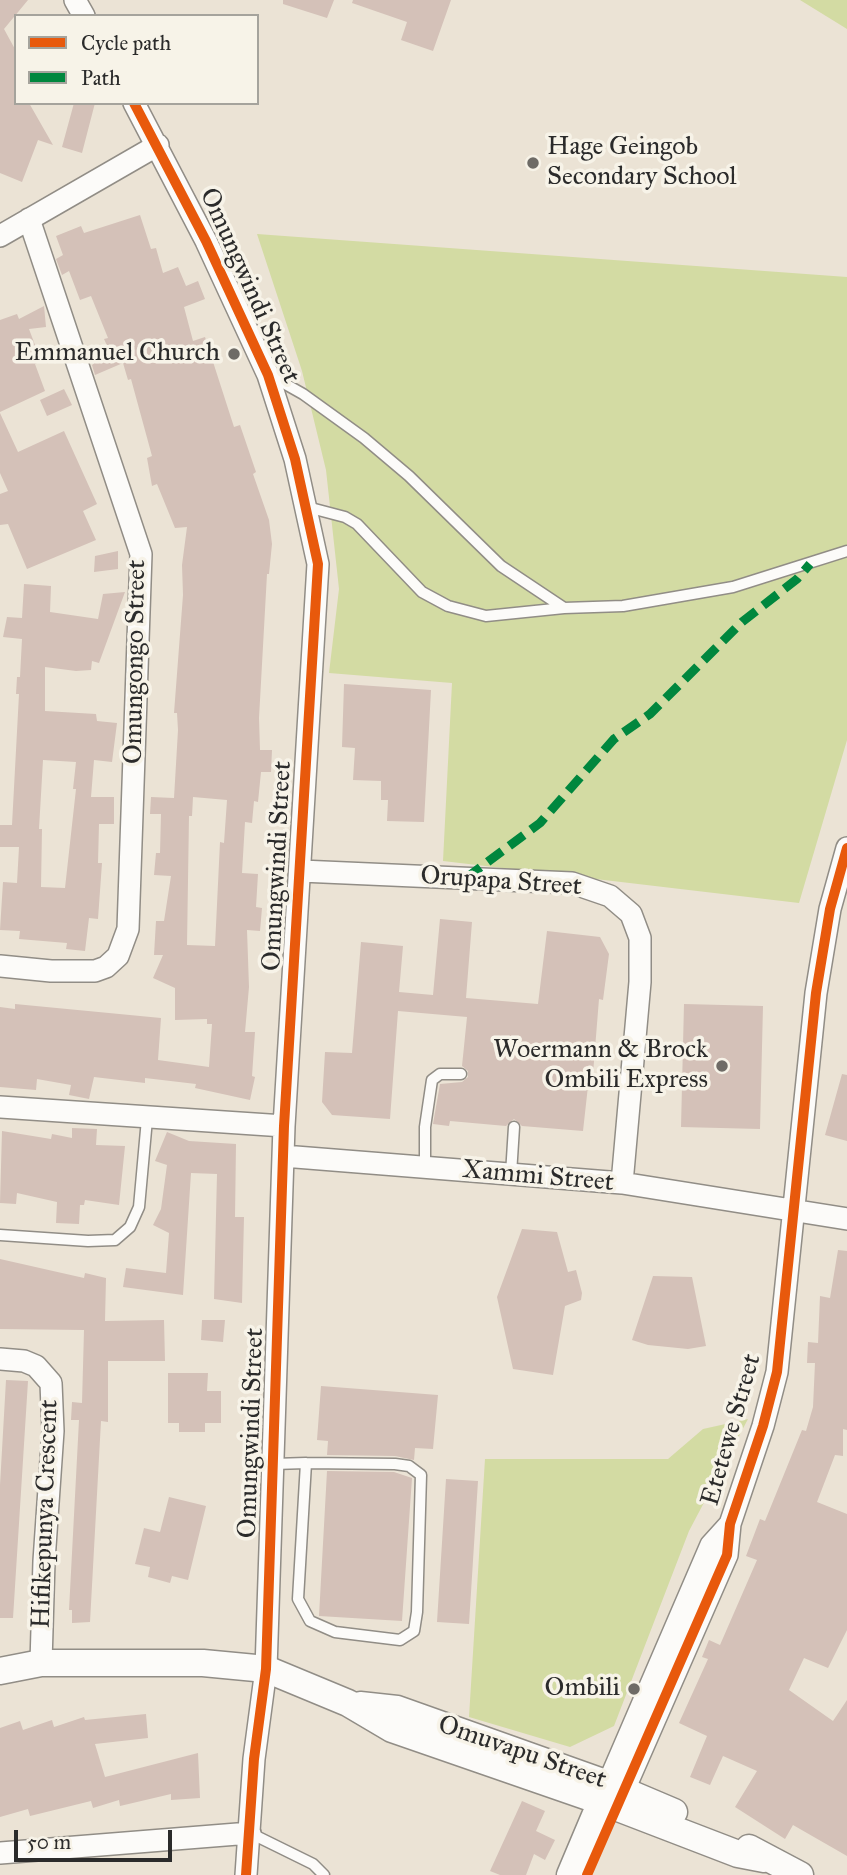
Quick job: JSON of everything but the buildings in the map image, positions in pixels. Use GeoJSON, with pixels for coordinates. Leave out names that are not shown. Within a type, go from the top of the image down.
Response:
{"type":"FeatureCollection","features":[{"type":"Feature","properties":{"kind":"street","name":"Omungwindi Street"},"geometry":{"type":"LineString","coordinates":[[135,105],[158,145],[268,375],[307,507],[318,564],[284,1126],[266,1669],[254,1759],[246,1875]]}},
{"type":"Feature","properties":{"kind":"street"},"geometry":{"type":"LineString","coordinates":[[0,236],[158,145]]}},
{"type":"Feature","properties":{"kind":"street","name":"Omungongo Street"},"geometry":{"type":"LineString","coordinates":[[0,966],[51,971],[95,971],[106,967],[118,956],[128,929],[141,554],[29,219]]}},
{"type":"Feature","properties":{"kind":"street","name":"Etetewe Street"},"geometry":{"type":"LineString","coordinates":[[587,1875],[612,1795],[711,1545],[730,1524],[763,1426],[776,1372],[816,993],[830,909],[847,848]]}},
{"type":"Feature","properties":{"kind":"street","name":"Orupapa Street"},"geometry":{"type":"LineString","coordinates":[[301,871],[572,883],[610,896],[631,914],[640,938],[640,982],[622,1183]]}},
{"type":"Feature","properties":{"kind":"street"},"geometry":{"type":"LineString","coordinates":[[0,1107],[146,1119],[284,1126]]}},
{"type":"Feature","properties":{"kind":"street","name":"Xammi Street"},"geometry":{"type":"LineString","coordinates":[[283,1156],[622,1183],[847,1219]]}},
{"type":"Feature","properties":{"kind":"street","name":"Hifikepunya Crescent"},"geometry":{"type":"LineString","coordinates":[[0,1359],[24,1361],[36,1366],[51,1383],[53,1431],[44,1561],[41,1663]]}},
{"type":"Feature","properties":{"kind":"street","name":"Omuvapu Street"},"geometry":{"type":"LineString","coordinates":[[0,1671],[41,1663],[203,1664],[266,1669],[348,1703],[392,1729],[612,1795],[738,1854],[764,1858],[800,1875]]}},
{"type":"Feature","properties":{"kind":"street","name":"Etetewe Street"},"geometry":{"type":"LineString","coordinates":[[570,1875],[612,1795]]}},
{"type":"Feature","properties":{"kind":"street"},"geometry":{"type":"LineString","coordinates":[[0,1853],[250,1833]]}},
{"type":"Feature","properties":{"kind":"lane"},"geometry":{"type":"LineString","coordinates":[[268,375],[303,394],[364,438],[410,476],[501,566],[564,608]]}},
{"type":"Feature","properties":{"kind":"lane"},"geometry":{"type":"LineString","coordinates":[[307,507],[345,517],[356,524],[422,592],[448,606],[486,616],[564,608],[624,606],[733,587],[847,551]]}},
{"type":"Feature","properties":{"kind":"lane"},"geometry":{"type":"LineString","coordinates":[[425,1167],[428,1089],[432,1080],[440,1074],[461,1073]]}},
{"type":"Feature","properties":{"kind":"lane"},"geometry":{"type":"LineString","coordinates":[[0,1235],[88,1241],[116,1240],[130,1227],[139,1207],[146,1119]]}},
{"type":"Feature","properties":{"kind":"lane"},"geometry":{"type":"LineString","coordinates":[[511,1174],[514,1127]]}},
{"type":"Feature","properties":{"kind":"lane"},"geometry":{"type":"LineString","coordinates":[[274,1464],[306,1463],[395,1464],[410,1466],[421,1475],[417,1612],[414,1631],[400,1640],[335,1632],[310,1621],[298,1599],[306,1463]]}},
{"type":"Feature","properties":{"kind":"lane"},"geometry":{"type":"LineString","coordinates":[[250,1833],[313,1864],[324,1875]]}},
{"type":"Feature","properties":{"kind":"green space"},"geometry":{"type":"Polygon","coordinates":[[[800,0],[847,0],[847,29],[800,0]]]}},
{"type":"Feature","properties":{"kind":"green space"},"geometry":{"type":"Polygon","coordinates":[[[257,234],[847,277],[847,740],[799,903],[443,861],[452,683],[329,673],[339,589],[326,470],[302,371],[257,234]]]}},
{"type":"Feature","properties":{"kind":"green space"},"geometry":{"type":"Polygon","coordinates":[[[748,1419],[689,1531],[614,1726],[570,1747],[469,1717],[485,1459],[668,1459],[703,1429],[748,1419]]]}},
{"type":"Feature","properties":{"kind":"marked path"},"geometry":{"type":"LineString","coordinates":[[466,878],[540,823],[614,739],[650,714],[742,622],[797,579],[810,564]]}},
{"type":"Feature","properties":{"kind":"cycle path"},"geometry":{"type":"LineString","coordinates":[[135,105],[206,241],[268,375],[295,459],[318,564],[284,1126],[266,1669],[254,1759],[246,1875]]}},
{"type":"Feature","properties":{"kind":"cycle path"},"geometry":{"type":"LineString","coordinates":[[587,1875],[727,1555],[730,1524],[763,1426],[777,1372],[816,993],[830,909],[847,848]]}},
{"type":"Feature","properties":{"kind":"place","name":"Hage Geingob Secondary School"},"geometry":{"type":"Point","coordinates":[533,163]}},
{"type":"Feature","properties":{"kind":"place","name":"Emmanuel Church"},"geometry":{"type":"Point","coordinates":[234,354]}},
{"type":"Feature","properties":{"kind":"place","name":"Woermann & Brock Ombili Express"},"geometry":{"type":"Point","coordinates":[722,1066]}},
{"type":"Feature","properties":{"kind":"place","name":"Ombili"},"geometry":{"type":"Point","coordinates":[634,1689]}}]}
